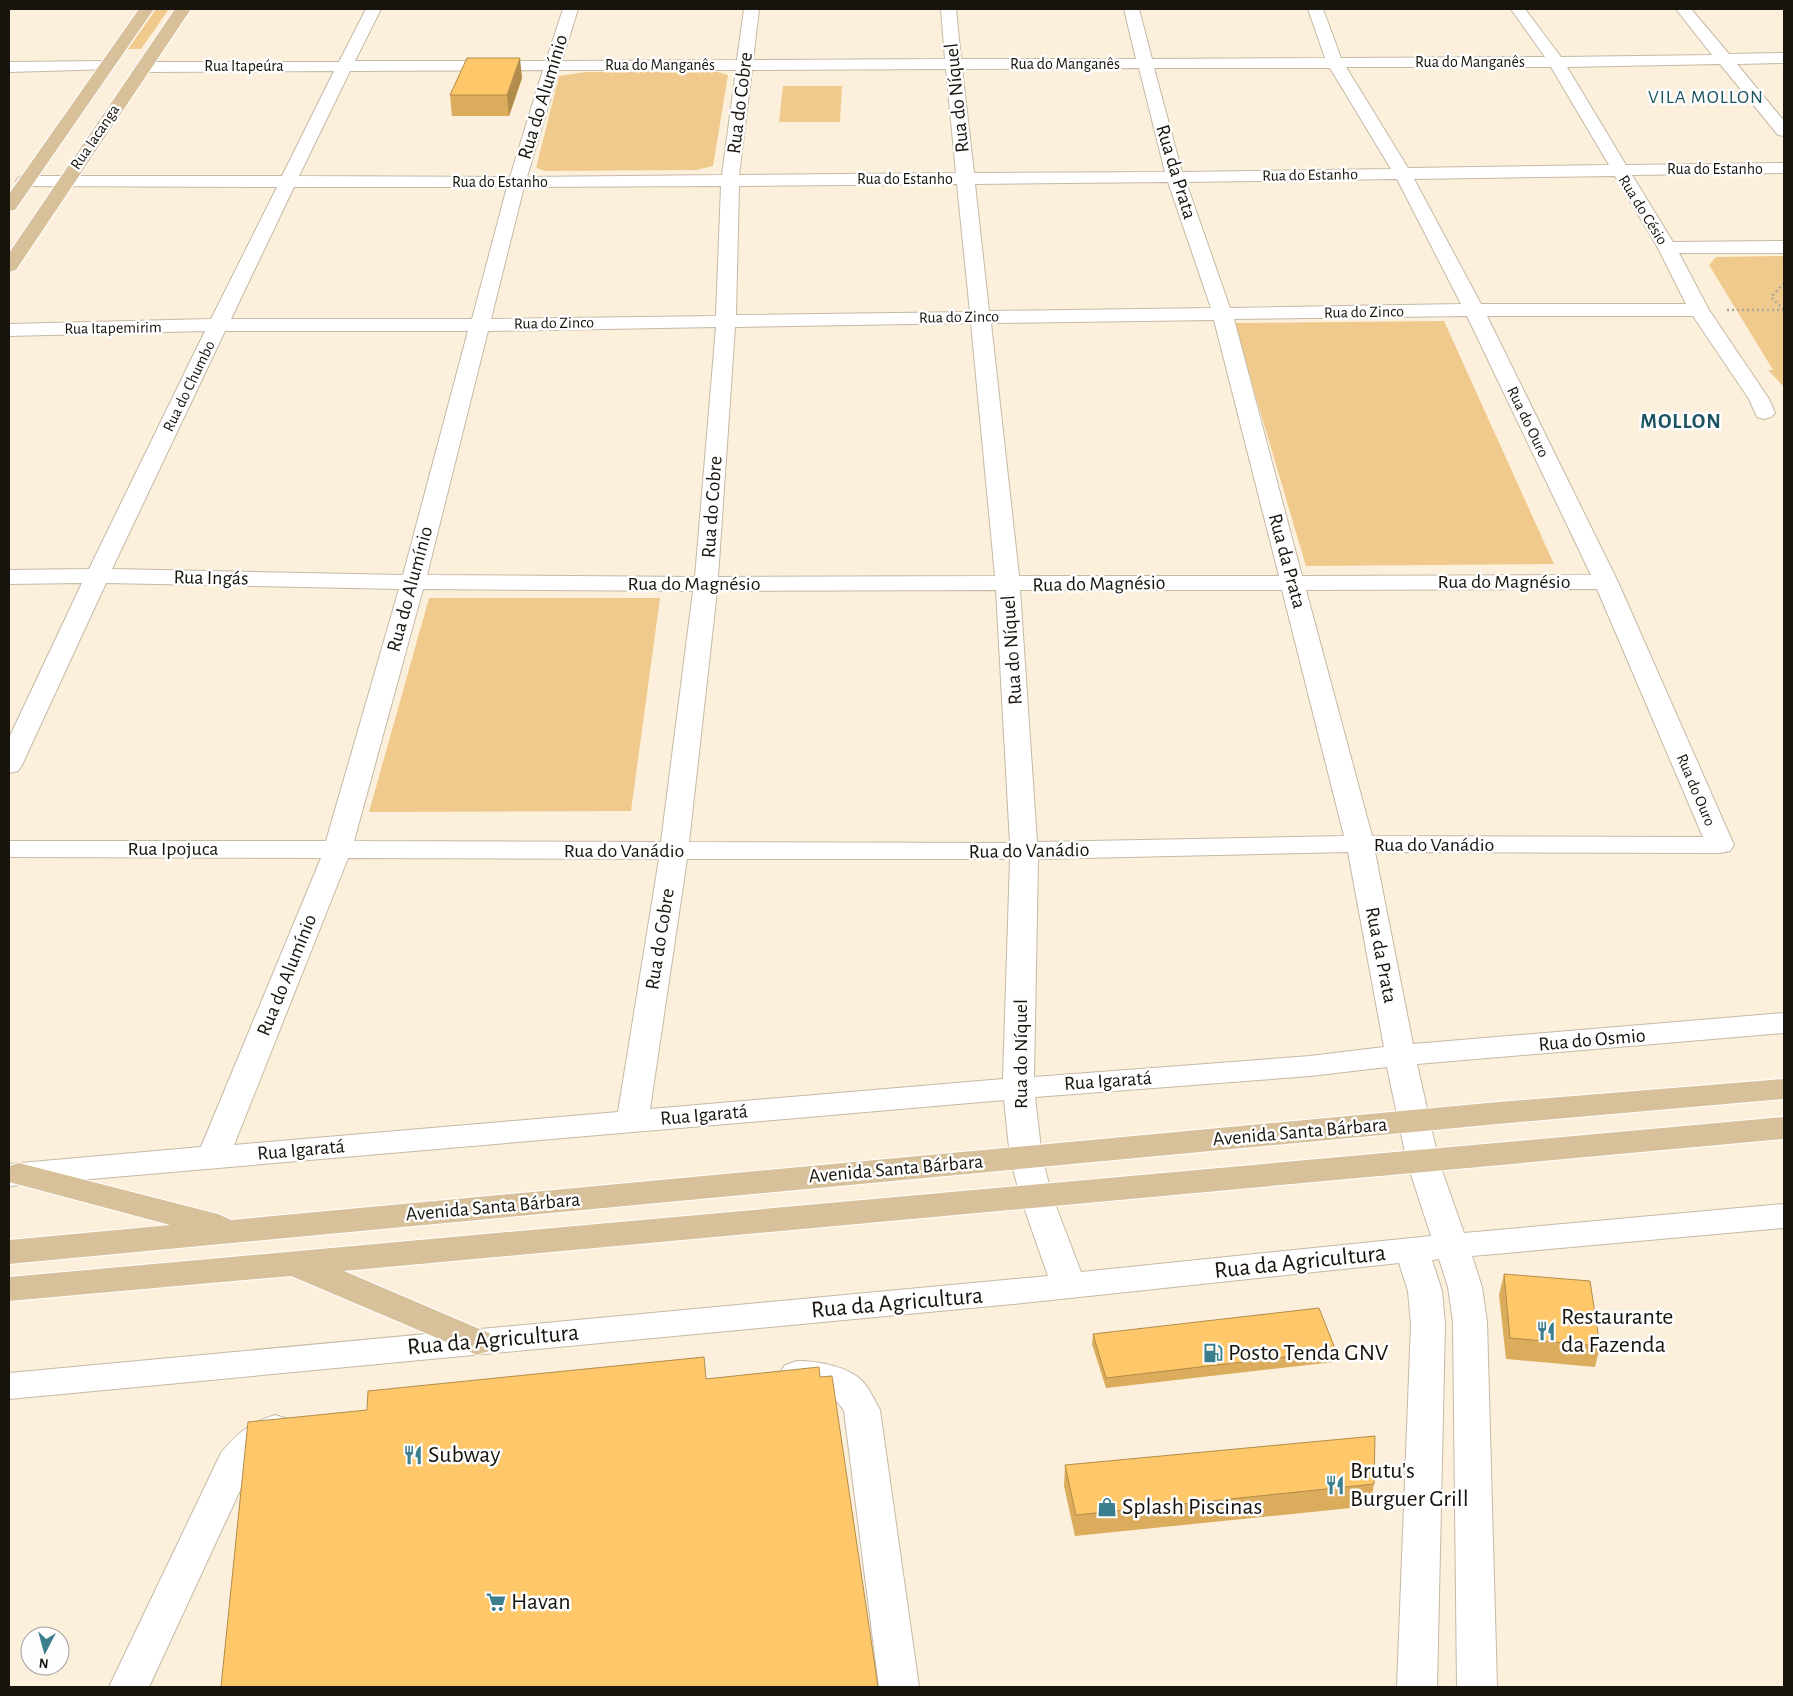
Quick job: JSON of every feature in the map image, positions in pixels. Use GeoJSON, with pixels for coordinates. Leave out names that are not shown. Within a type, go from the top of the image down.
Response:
{"type":"FeatureCollection","features":[{"type":"Feature","properties":{"kind":"main road","name":"Rua Iacanga"},"geometry":{"type":"LineString","coordinates":[[9,206],[146,9]]}},
{"type":"Feature","properties":{"kind":"main road","name":"Rua Iacanga"},"geometry":{"type":"LineString","coordinates":[[9,266],[183,9]]}},
{"type":"Feature","properties":{"kind":"main road","name":"Avenida Santa Bárbara"},"geometry":{"type":"LineString","coordinates":[[9,1252],[1413,1121],[1784,1089]]}},
{"type":"Feature","properties":{"kind":"main road","name":"Avenida Santa Bárbara"},"geometry":{"type":"LineString","coordinates":[[9,1289],[1784,1128]]}},
{"type":"Feature","properties":{"kind":"main road"},"geometry":{"type":"LineString","coordinates":[[14,1175],[236,1231]]}},
{"type":"Feature","properties":{"kind":"main road"},"geometry":{"type":"LineString","coordinates":[[294,1263],[477,1342]]}},
{"type":"Feature","properties":{"kind":"street","name":"Rua do Chumbo"},"geometry":{"type":"LineString","coordinates":[[9,765],[96,576],[286,182],[373,9]]}},
{"type":"Feature","properties":{"kind":"street","name":"Rua do Alumínio"},"geometry":{"type":"LineString","coordinates":[[213,1158],[338,849],[413,582],[517,182],[570,9]]}},
{"type":"Feature","properties":{"kind":"street","name":"Rua do Cobre"},"geometry":{"type":"LineString","coordinates":[[632,1122],[674,851],[706,584],[726,320],[730,181],[751,9]]}},
{"type":"Feature","properties":{"kind":"street","name":"Rua do Níquel"},"geometry":{"type":"LineString","coordinates":[[948,9],[1008,585],[1024,851],[1018,1088],[1026,1157],[1036,1196],[1069,1286]]}},
{"type":"Feature","properties":{"kind":"street","name":"Rua da Prata"},"geometry":{"type":"LineString","coordinates":[[1132,9],[1175,177],[1222,313],[1360,844],[1400,1056],[1423,1162],[1465,1287],[1470,1322],[1477,1687]]}},
{"type":"Feature","properties":{"kind":"street","name":"Rua do Ouro"},"geometry":{"type":"LineString","coordinates":[[1315,9],[1335,63],[1403,174],[1474,310],[1606,582],[1720,846]]}},
{"type":"Feature","properties":{"kind":"street","name":"Rua do Césio"},"geometry":{"type":"LineString","coordinates":[[1518,9],[1556,62],[1618,169],[1667,248],[1700,310],[1759,399],[1764,414]]}},
{"type":"Feature","properties":{"kind":"street"},"geometry":{"type":"LineString","coordinates":[[1683,9],[1727,59],[1784,131]]}},
{"type":"Feature","properties":{"kind":"street","name":"Rua do Manganês"},"geometry":{"type":"LineString","coordinates":[[345,66],[1556,62],[1784,58]]}},
{"type":"Feature","properties":{"kind":"street"},"geometry":{"type":"LineString","coordinates":[[9,67],[106,66]]}},
{"type":"Feature","properties":{"kind":"street","name":"Rua Itapeúra"},"geometry":{"type":"LineString","coordinates":[[143,67],[345,66]]}},
{"type":"Feature","properties":{"kind":"street","name":"Rua do Estanho"},"geometry":{"type":"LineString","coordinates":[[25,181],[730,181],[1784,168]]}},
{"type":"Feature","properties":{"kind":"street"},"geometry":{"type":"LineString","coordinates":[[1667,248],[1784,247]]}},
{"type":"Feature","properties":{"kind":"street","name":"Rua do Zinco"},"geometry":{"type":"LineString","coordinates":[[218,325],[480,324],[1474,310],[1700,310]]}},
{"type":"Feature","properties":{"kind":"street","name":"Rua Itapemirim"},"geometry":{"type":"LineString","coordinates":[[9,330],[218,325]]}},
{"type":"Feature","properties":{"kind":"street","name":"Rua Ingás"},"geometry":{"type":"LineString","coordinates":[[9,577],[96,576],[413,582]]}},
{"type":"Feature","properties":{"kind":"street","name":"Rua do Magnésio"},"geometry":{"type":"LineString","coordinates":[[413,582],[1008,585],[1292,582],[1606,582]]}},
{"type":"Feature","properties":{"kind":"street","name":"Rua do Vanádio"},"geometry":{"type":"LineString","coordinates":[[338,849],[1024,851],[1360,844],[1720,846]]}},
{"type":"Feature","properties":{"kind":"street","name":"Rua Ipojuca"},"geometry":{"type":"LineString","coordinates":[[9,848],[338,849]]}},
{"type":"Feature","properties":{"kind":"street","name":"Rua do Osmio"},"geometry":{"type":"LineString","coordinates":[[1400,1056],[1784,1023]]}},
{"type":"Feature","properties":{"kind":"street","name":"Rua Igaratá"},"geometry":{"type":"LineString","coordinates":[[14,1175],[1018,1088],[1310,1066],[1400,1056]]}},
{"type":"Feature","properties":{"kind":"street","name":"Rua da Agricultura"},"geometry":{"type":"LineString","coordinates":[[9,1386],[1069,1286],[1412,1250],[1784,1216]]}},
{"type":"Feature","properties":{"kind":"street"},"geometry":{"type":"LineString","coordinates":[[1412,1250],[1425,1291],[1428,1324],[1417,1687]]}},
{"type":"Feature","properties":{"kind":"street"},"geometry":{"type":"LineString","coordinates":[[765,1378],[804,1373],[830,1380],[850,1391],[862,1410],[899,1687]]}},
{"type":"Feature","properties":{"kind":"street"},"geometry":{"type":"LineString","coordinates":[[129,1687],[234,1463],[250,1443],[279,1427],[309,1424]]}},
{"type":"Feature","properties":{"kind":"path"},"geometry":{"type":"LineString","coordinates":[[1700,310],[1784,310],[1771,297],[1784,284]]}},
{"type":"Feature","properties":{"kind":"shaded area"},"geometry":{"type":"Polygon","coordinates":[[[156,9],[169,9],[141,49],[128,49],[156,9]]]}},
{"type":"Feature","properties":{"kind":"shaded area"},"geometry":{"type":"Polygon","coordinates":[[[586,72],[718,72],[728,75],[713,166],[696,170],[545,171],[536,168],[559,76],[586,72]]]}},
{"type":"Feature","properties":{"kind":"shaded area"},"geometry":{"type":"Polygon","coordinates":[[[783,86],[842,86],[840,122],[779,122],[783,86]]]}},
{"type":"Feature","properties":{"kind":"shaded area"},"geometry":{"type":"Polygon","coordinates":[[[1784,256],[1784,387],[1768,370],[1773,370],[1709,265],[1716,257],[1784,256]]]}},
{"type":"Feature","properties":{"kind":"shaded area"},"geometry":{"type":"Polygon","coordinates":[[[1444,321],[1554,564],[1306,566],[1234,323],[1444,321]]]}},
{"type":"Feature","properties":{"kind":"shaded area"},"geometry":{"type":"Polygon","coordinates":[[[429,598],[660,598],[631,811],[369,812],[429,598]]]}},
{"type":"Feature","properties":{"kind":"building"},"geometry":{"type":"Polygon","coordinates":[[[467,58],[520,58],[507,95],[450,95],[467,58]]]}},
{"type":"Feature","properties":{"kind":"building","name":"Restaurante da Fazenda"},"geometry":{"type":"Polygon","coordinates":[[[1504,1274],[1590,1281],[1600,1346],[1510,1338],[1504,1274]]]}},
{"type":"Feature","properties":{"kind":"building","name":"Posto Tenda GNV"},"geometry":{"type":"Polygon","coordinates":[[[1319,1308],[1336,1351],[1106,1378],[1093,1334],[1319,1308]]]}},
{"type":"Feature","properties":{"kind":"building"},"geometry":{"type":"Polygon","coordinates":[[[704,1357],[706,1379],[819,1367],[820,1377],[832,1376],[878,1687],[221,1687],[248,1422],[367,1410],[368,1391],[704,1357]]]}},
{"type":"Feature","properties":{"kind":"building"},"geometry":{"type":"Polygon","coordinates":[[[1375,1436],[1374,1484],[1076,1515],[1065,1465],[1375,1436]]]}},
{"type":"Feature","properties":{"kind":"place","name":"Restaurante da Fazenda"},"geometry":{"type":"Point","coordinates":[1546,1331]}},
{"type":"Feature","properties":{"kind":"place","name":"Posto Tenda GNV"},"geometry":{"type":"Point","coordinates":[1213,1353]}},
{"type":"Feature","properties":{"kind":"place","name":"Subway"},"geometry":{"type":"Point","coordinates":[413,1455]}},
{"type":"Feature","properties":{"kind":"place","name":"Brutu's Burguer Grill"},"geometry":{"type":"Point","coordinates":[1335,1485]}},
{"type":"Feature","properties":{"kind":"place","name":"Splash Piscinas"},"geometry":{"type":"Point","coordinates":[1107,1507]}},
{"type":"Feature","properties":{"kind":"place","name":"Havan"},"geometry":{"type":"Point","coordinates":[496,1602]}},
{"type":"Feature","properties":{"kind":"district","name":"VILA MOLLON"},"geometry":{"type":"Point","coordinates":[1706,97]}},
{"type":"Feature","properties":{"kind":"district","name":"MOLLON"},"geometry":{"type":"Point","coordinates":[1681,421]}}]}
